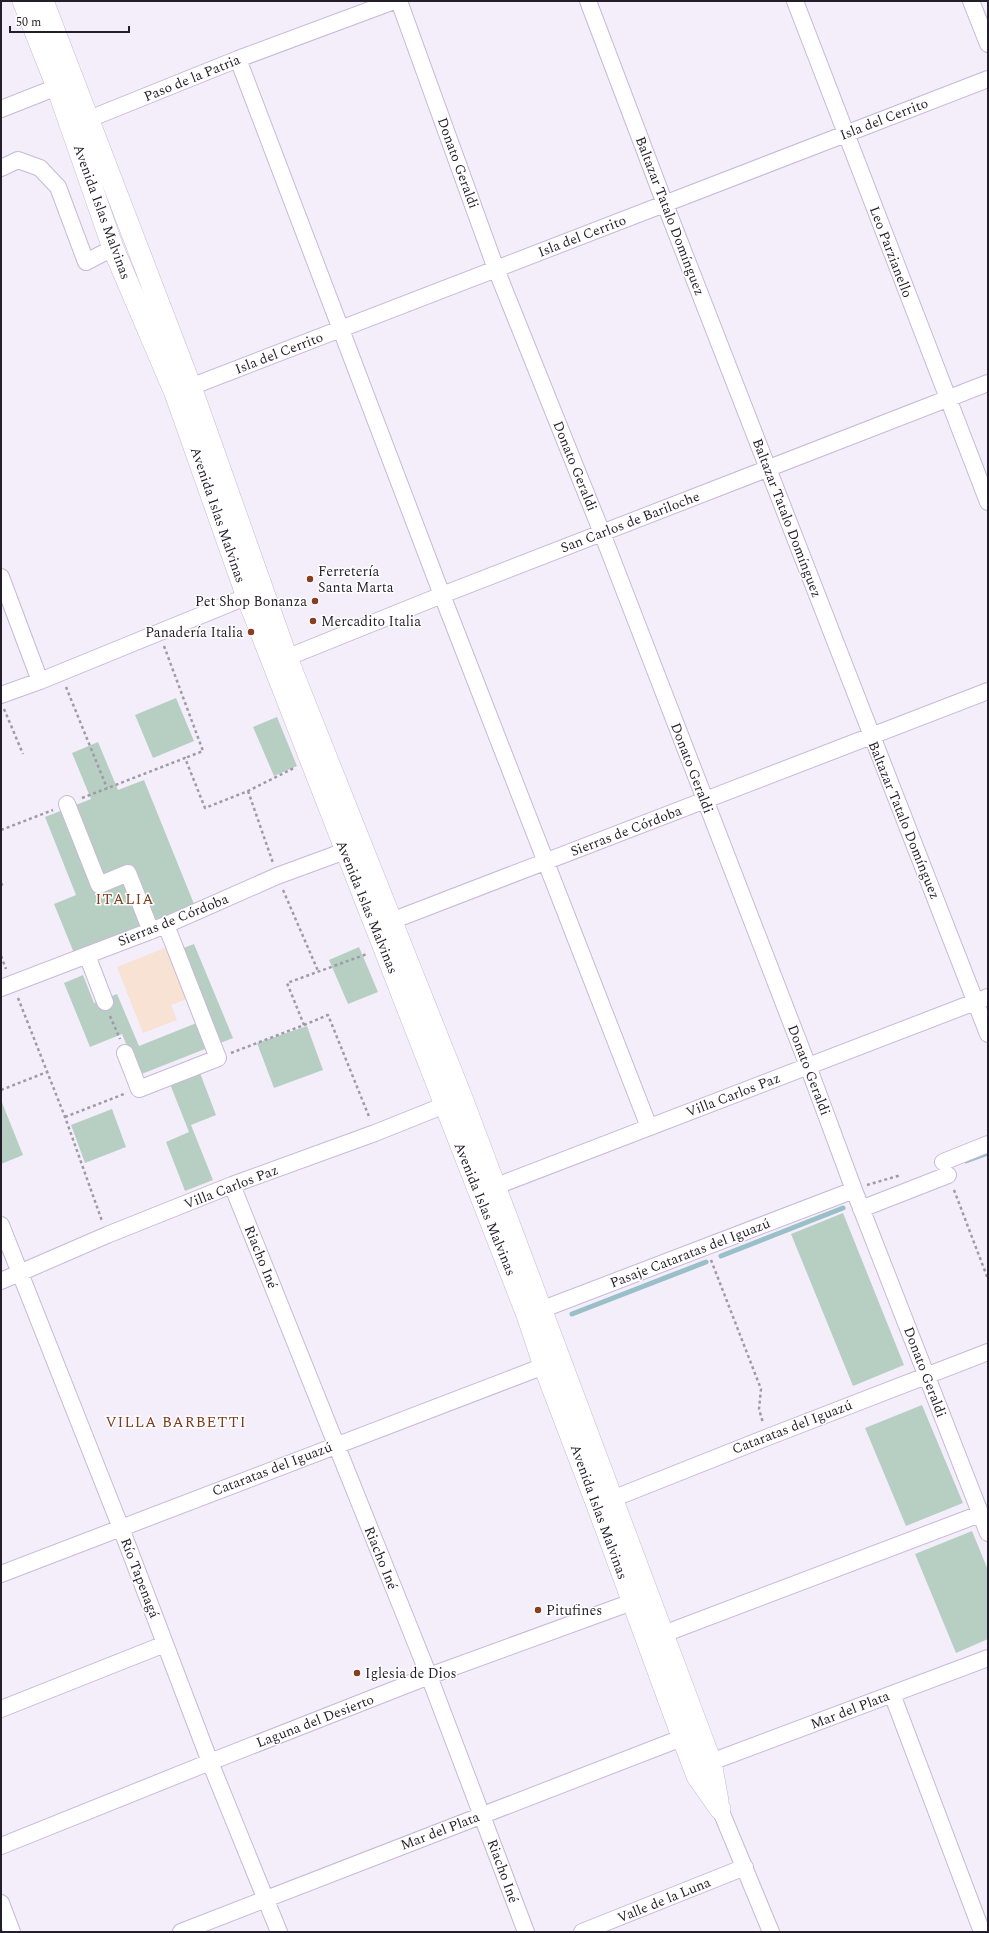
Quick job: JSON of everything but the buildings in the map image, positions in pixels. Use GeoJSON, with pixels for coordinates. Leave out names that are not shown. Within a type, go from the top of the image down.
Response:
{"type":"FeatureCollection","features":[{"type":"Feature","properties":{"kind":"main road","name":"Avenida Islas Malvinas"},"geometry":{"type":"LineString","coordinates":[[22,1],[57,87],[113,248],[183,390]]}},
{"type":"Feature","properties":{"kind":"main road","name":"Avenida Islas Malvinas"},"geometry":{"type":"LineString","coordinates":[[43,1],[89,119],[254,594],[535,1313],[691,1735],[697,1776],[720,1809]]}},
{"type":"Feature","properties":{"kind":"main road","name":"Avenida Islas Malvinas"},"geometry":{"type":"LineString","coordinates":[[280,661],[310,761],[345,851],[384,924],[384,948],[453,1101]]}},
{"type":"Feature","properties":{"kind":"main road","name":"Avenida Islas Malvinas"},"geometry":{"type":"LineString","coordinates":[[535,1313],[544,1366],[605,1502],[632,1602],[655,1637]]}},
{"type":"Feature","properties":{"kind":"main road","name":"Avenida Islas Malvinas"},"geometry":{"type":"LineString","coordinates":[[691,1735],[711,1762],[720,1809]]}},
{"type":"Feature","properties":{"kind":"street","name":"Paso de la Patria"},"geometry":{"type":"LineString","coordinates":[[89,119],[238,58],[394,1]]}},
{"type":"Feature","properties":{"kind":"street","name":"Donato Geraldi"},"geometry":{"type":"LineString","coordinates":[[399,1],[496,269],[602,533],[808,1066],[861,1209],[988,1533]]}},
{"type":"Feature","properties":{"kind":"street","name":"Baltazar Tatalo Domínguez"},"geometry":{"type":"LineString","coordinates":[[588,1],[871,736],[982,999],[988,1034]]}},
{"type":"Feature","properties":{"kind":"street","name":"Leo Parzianello"},"geometry":{"type":"LineString","coordinates":[[795,1],[988,502]]}},
{"type":"Feature","properties":{"kind":"street"},"geometry":{"type":"LineString","coordinates":[[971,1],[988,44]]}},
{"type":"Feature","properties":{"kind":"street"},"geometry":{"type":"LineString","coordinates":[[238,58],[342,328],[442,595],[649,1127]]}},
{"type":"Feature","properties":{"kind":"street","name":"Isla del Cerrito"},"geometry":{"type":"LineString","coordinates":[[183,390],[988,79]]}},
{"type":"Feature","properties":{"kind":"street"},"geometry":{"type":"LineString","coordinates":[[1,109],[57,87],[89,119]]}},
{"type":"Feature","properties":{"kind":"street"},"geometry":{"type":"LineString","coordinates":[[1,168],[18,160],[40,168],[58,187],[86,262],[113,248]]}},
{"type":"Feature","properties":{"kind":"street","name":"San Carlos de Bariloche"},"geometry":{"type":"LineString","coordinates":[[280,661],[442,595],[988,383]]}},
{"type":"Feature","properties":{"kind":"street"},"geometry":{"type":"LineString","coordinates":[[1,578],[40,681]]}},
{"type":"Feature","properties":{"kind":"street"},"geometry":{"type":"LineString","coordinates":[[1,695],[40,681],[254,594]]}},
{"type":"Feature","properties":{"kind":"street","name":"Sierras de Córdoba"},"geometry":{"type":"LineString","coordinates":[[384,924],[988,691]]}},
{"type":"Feature","properties":{"kind":"street"},"geometry":{"type":"LineString","coordinates":[[67,804],[98,885],[128,873],[151,930]]}},
{"type":"Feature","properties":{"kind":"street","name":"Sierras de Córdoba"},"geometry":{"type":"LineString","coordinates":[[7,986],[166,925],[277,876],[345,851]]}},
{"type":"Feature","properties":{"kind":"street"},"geometry":{"type":"LineString","coordinates":[[125,1053],[139,1089],[218,1058],[166,925]]}},
{"type":"Feature","properties":{"kind":"street"},"geometry":{"type":"LineString","coordinates":[[87,955],[105,1002]]}},
{"type":"Feature","properties":{"kind":"street","name":"Villa Carlos Paz"},"geometry":{"type":"LineString","coordinates":[[487,1190],[982,999]]}},
{"type":"Feature","properties":{"kind":"street","name":"Villa Carlos Paz"},"geometry":{"type":"LineString","coordinates":[[1,1281],[107,1235],[232,1185],[375,1133],[453,1101]]}},
{"type":"Feature","properties":{"kind":"street"},"geometry":{"type":"LineString","coordinates":[[861,1209],[945,1168],[988,1144]]}},
{"type":"Feature","properties":{"kind":"street","name":"Riacho Iné"},"geometry":{"type":"LineString","coordinates":[[232,1185],[429,1676],[526,1932]]}},
{"type":"Feature","properties":{"kind":"street","name":"Pasaje Cataratas del Iguazú"},"geometry":{"type":"LineString","coordinates":[[535,1313],[854,1190]]}},
{"type":"Feature","properties":{"kind":"street","name":"Río Tapenagá"},"geometry":{"type":"LineString","coordinates":[[1,1225],[19,1274],[121,1528],[210,1762],[279,1932]]}},
{"type":"Feature","properties":{"kind":"street","name":"Cataratas del Iguazú"},"geometry":{"type":"LineString","coordinates":[[605,1502],[768,1436],[988,1352]]}},
{"type":"Feature","properties":{"kind":"street","name":"Cataratas del Iguazú"},"geometry":{"type":"LineString","coordinates":[[1,1574],[544,1366]]}},
{"type":"Feature","properties":{"kind":"street"},"geometry":{"type":"LineString","coordinates":[[655,1637],[980,1514]]}},
{"type":"Feature","properties":{"kind":"street","name":"Laguna del Desierto"},"geometry":{"type":"LineString","coordinates":[[1,1846],[429,1676],[632,1602]]}},
{"type":"Feature","properties":{"kind":"street"},"geometry":{"type":"LineString","coordinates":[[1,1709],[165,1644]]}},
{"type":"Feature","properties":{"kind":"street","name":"Mar del Plata"},"geometry":{"type":"LineString","coordinates":[[711,1762],[988,1658]]}},
{"type":"Feature","properties":{"kind":"street"},"geometry":{"type":"LineString","coordinates":[[892,1694],[982,1932]]}},
{"type":"Feature","properties":{"kind":"street","name":"Mar del Plata"},"geometry":{"type":"LineString","coordinates":[[181,1932],[265,1898],[691,1735]]}},
{"type":"Feature","properties":{"kind":"street","name":"Avenida Islas Malvinas"},"geometry":{"type":"LineString","coordinates":[[720,1809],[771,1932]]}},
{"type":"Feature","properties":{"kind":"street","name":"Valle de la Luna"},"geometry":{"type":"LineString","coordinates":[[582,1932],[745,1867]]}},
{"type":"Feature","properties":{"kind":"street"},"geometry":{"type":"LineString","coordinates":[[1,1903],[12,1932]]}},
{"type":"Feature","properties":{"kind":"path"},"geometry":{"type":"LineString","coordinates":[[1,830],[203,751],[159,633]]}},
{"type":"Feature","properties":{"kind":"path"},"geometry":{"type":"LineString","coordinates":[[60,672],[108,788]]}},
{"type":"Feature","properties":{"kind":"path"},"geometry":{"type":"LineString","coordinates":[[1,703],[23,754]]}},
{"type":"Feature","properties":{"kind":"path"},"geometry":{"type":"LineString","coordinates":[[185,758],[205,808],[248,791],[310,761]]}},
{"type":"Feature","properties":{"kind":"path"},"geometry":{"type":"LineString","coordinates":[[1,883],[3,887],[1,888]]}},
{"type":"Feature","properties":{"kind":"path"},"geometry":{"type":"LineString","coordinates":[[304,1025],[287,983],[384,948]]}},
{"type":"Feature","properties":{"kind":"path"},"geometry":{"type":"LineString","coordinates":[[1,956],[7,986],[47,1072],[65,1117],[107,1235]]}},
{"type":"Feature","properties":{"kind":"path"},"geometry":{"type":"LineString","coordinates":[[105,1002],[125,1053]]}},
{"type":"Feature","properties":{"kind":"path"},"geometry":{"type":"LineString","coordinates":[[218,1058],[328,1015],[375,1133]]}},
{"type":"Feature","properties":{"kind":"path"},"geometry":{"type":"LineString","coordinates":[[1,1090],[47,1072]]}},
{"type":"Feature","properties":{"kind":"path"},"geometry":{"type":"LineString","coordinates":[[65,1117],[139,1089]]}},
{"type":"Feature","properties":{"kind":"path"},"geometry":{"type":"LineString","coordinates":[[945,1168],[988,1279]]}},
{"type":"Feature","properties":{"kind":"path"},"geometry":{"type":"LineString","coordinates":[[706,1247],[761,1389],[759,1409],[768,1436]]}},
{"type":"Feature","properties":{"kind":"shaded area"},"geometry":{"type":"Polygon","coordinates":[[[167,947],[187,999],[171,1005],[177,1020],[143,1033],[117,967],[167,947]]]}},
{"type":"Feature","properties":{"kind":"green space"},"geometry":{"type":"Polygon","coordinates":[[[176,698],[194,741],[153,758],[135,715],[176,698]]]}},
{"type":"Feature","properties":{"kind":"green space"},"geometry":{"type":"Polygon","coordinates":[[[277,717],[297,766],[274,776],[253,727],[277,717]]]}},
{"type":"Feature","properties":{"kind":"green space"},"geometry":{"type":"Polygon","coordinates":[[[98,742],[118,790],[144,780],[194,904],[74,953],[54,904],[76,895],[45,817],[91,799],[72,753],[98,742]]]}},
{"type":"Feature","properties":{"kind":"green space"},"geometry":{"type":"Polygon","coordinates":[[[194,944],[233,1038],[139,1075],[122,1034],[90,1047],[64,983],[83,975],[94,1003],[117,994],[139,1046],[209,1018],[181,949],[194,944]]]}},
{"type":"Feature","properties":{"kind":"green space"},"geometry":{"type":"Polygon","coordinates":[[[359,947],[378,992],[348,1004],[329,960],[359,947]]]}},
{"type":"Feature","properties":{"kind":"green space"},"geometry":{"type":"Polygon","coordinates":[[[307,1026],[323,1070],[274,1088],[257,1043],[307,1026]]]}},
{"type":"Feature","properties":{"kind":"green space"},"geometry":{"type":"Polygon","coordinates":[[[200,1073],[216,1115],[191,1125],[213,1180],[185,1191],[166,1142],[189,1132],[170,1084],[200,1073]]]}},
{"type":"Feature","properties":{"kind":"green space"},"geometry":{"type":"Polygon","coordinates":[[[1,1100],[23,1155],[1,1164],[1,1100]]]}},
{"type":"Feature","properties":{"kind":"green space"},"geometry":{"type":"Polygon","coordinates":[[[112,1109],[126,1147],[85,1163],[71,1125],[112,1109]]]}},
{"type":"Feature","properties":{"kind":"green space"},"geometry":{"type":"Polygon","coordinates":[[[843,1213],[904,1365],[853,1386],[791,1234],[843,1213]]]}},
{"type":"Feature","properties":{"kind":"green space"},"geometry":{"type":"Polygon","coordinates":[[[922,1405],[963,1503],[906,1526],[865,1428],[922,1405]]]}},
{"type":"Feature","properties":{"kind":"green space"},"geometry":{"type":"Polygon","coordinates":[[[972,1531],[988,1570],[988,1639],[956,1653],[915,1554],[972,1531]]]}},
{"type":"Feature","properties":{"kind":"waterway"},"geometry":{"type":"LineString","coordinates":[[966,1161],[988,1153]]}},
{"type":"Feature","properties":{"kind":"waterway"},"geometry":{"type":"LineString","coordinates":[[721,1256],[843,1208]]}},
{"type":"Feature","properties":{"kind":"waterway"},"geometry":{"type":"LineString","coordinates":[[572,1314],[706,1262]]}},
{"type":"Feature","properties":{"kind":"place","name":"Ferretería Santa Marta"},"geometry":{"type":"Point","coordinates":[310,579]}},
{"type":"Feature","properties":{"kind":"place","name":"Pet Shop Bonanza"},"geometry":{"type":"Point","coordinates":[315,601]}},
{"type":"Feature","properties":{"kind":"place","name":"Mercadito Italia"},"geometry":{"type":"Point","coordinates":[313,621]}},
{"type":"Feature","properties":{"kind":"place","name":"Panadería Italia"},"geometry":{"type":"Point","coordinates":[251,632]}},
{"type":"Feature","properties":{"kind":"place","name":"Pitufines"},"geometry":{"type":"Point","coordinates":[538,1610]}},
{"type":"Feature","properties":{"kind":"place","name":"Iglesia de Dios"},"geometry":{"type":"Point","coordinates":[357,1673]}},
{"type":"Feature","properties":{"kind":"district","name":"ITALIA"},"geometry":{"type":"Point","coordinates":[125,899]}},
{"type":"Feature","properties":{"kind":"district","name":"VILLA BARBETTI"},"geometry":{"type":"Point","coordinates":[176,1422]}}]}
